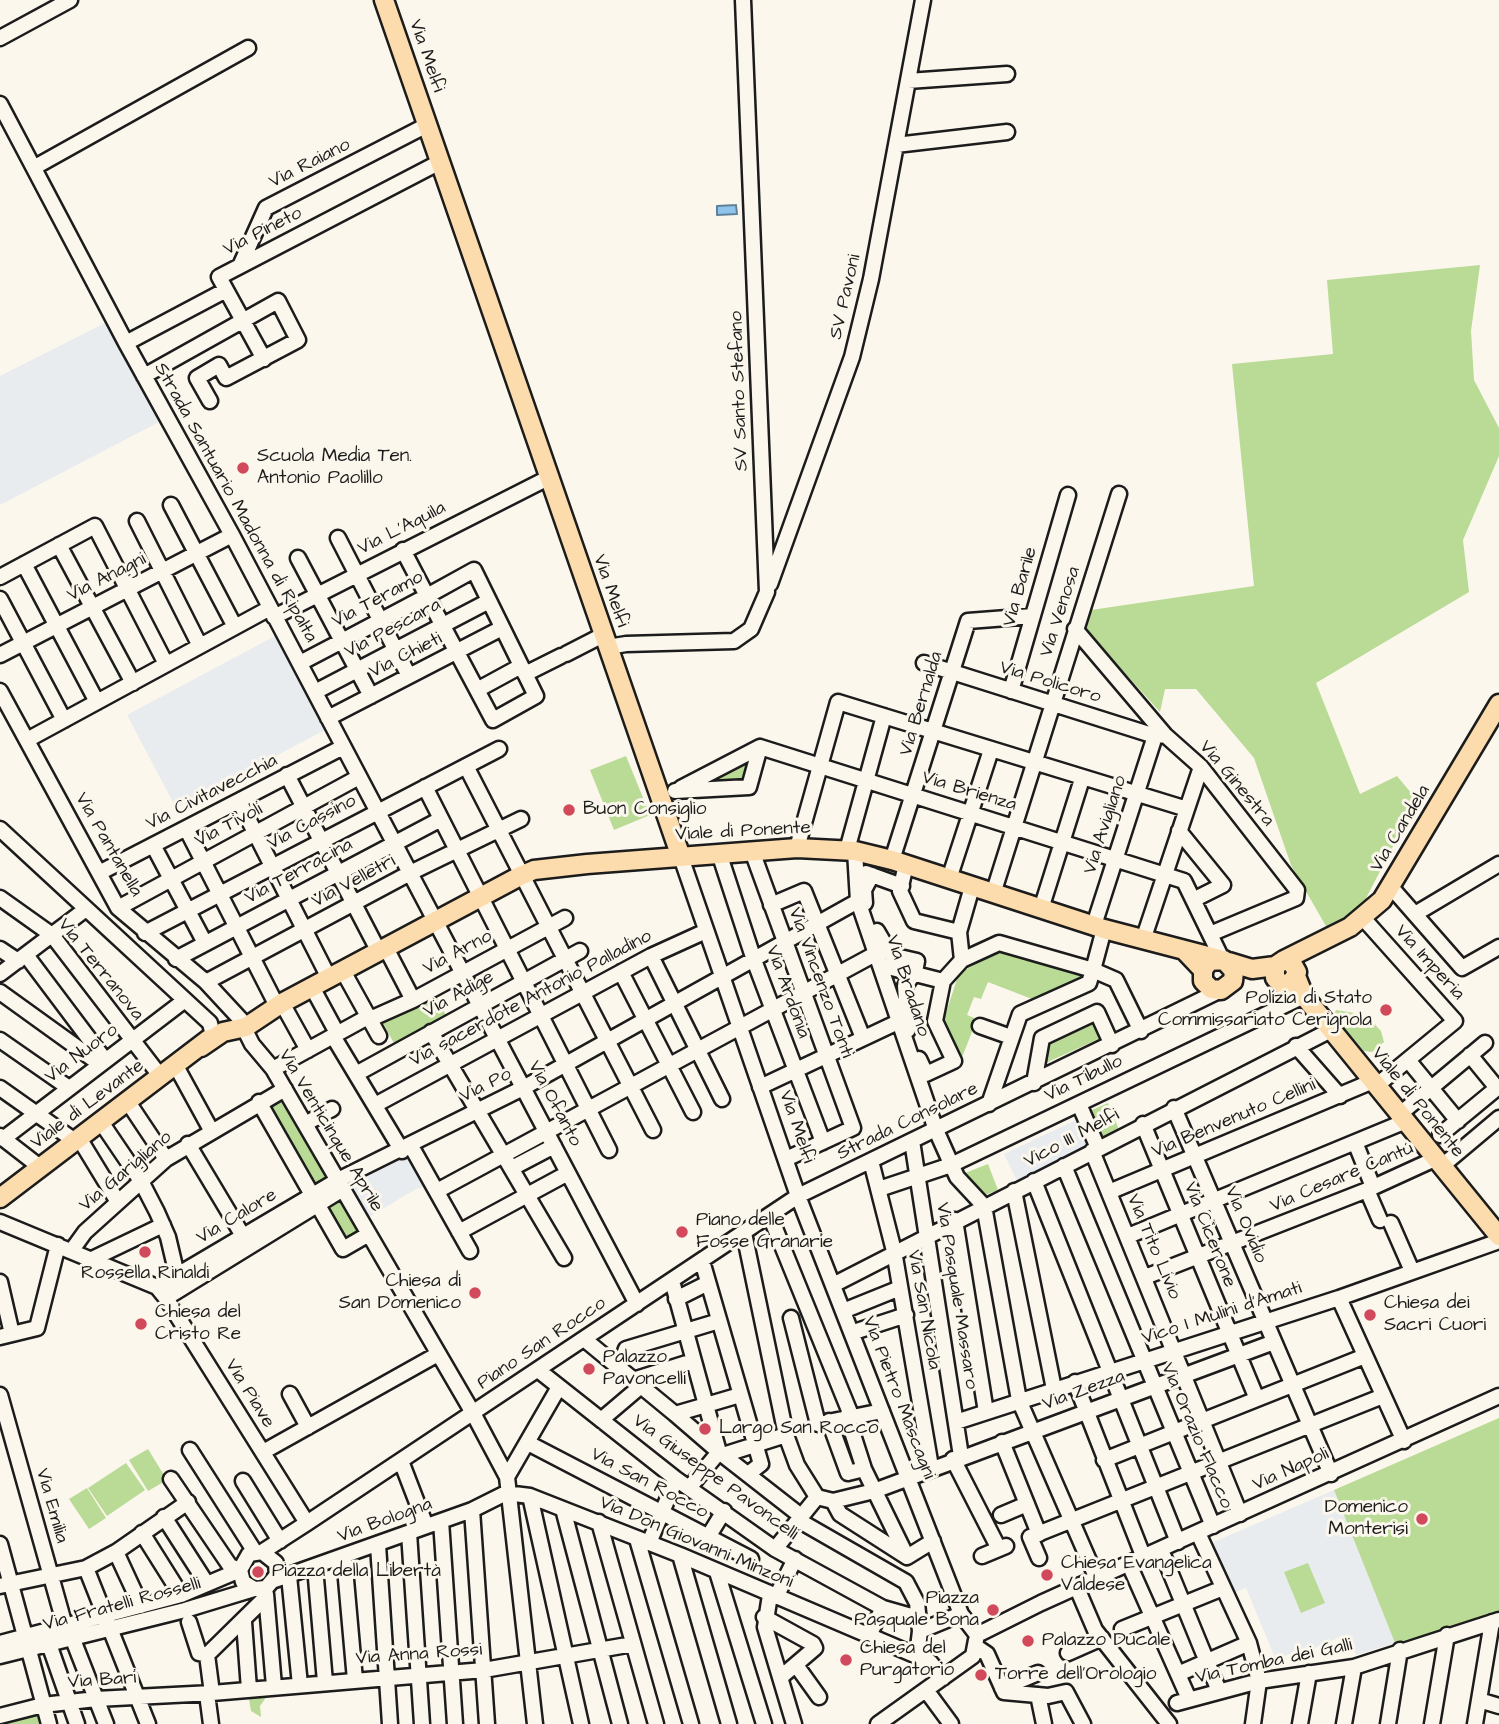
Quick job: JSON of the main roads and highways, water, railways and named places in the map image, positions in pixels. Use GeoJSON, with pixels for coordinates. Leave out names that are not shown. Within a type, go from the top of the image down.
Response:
{"type":"FeatureCollection","features":[{"type":"Feature","properties":{"kind":"main road","name":"Via Melfi"},"geometry":{"type":"LineString","coordinates":[[384,0],[606,641],[667,794],[681,857]]}},
{"type":"Feature","properties":{"kind":"main road","name":"Via Candela"},"geometry":{"type":"LineString","coordinates":[[1285,972],[1311,948],[1363,918],[1391,887],[1499,704]]}},
{"type":"Feature","properties":{"kind":"main road","name":"Viale di Ponente"},"geometry":{"type":"LineString","coordinates":[[246,1025],[520,876],[550,867],[797,848],[899,862],[1143,940],[1196,962],[1223,960],[1252,969],[1285,972],[1499,1238]]}},
{"type":"Feature","properties":{"kind":"main road"},"geometry":{"type":"LineString","coordinates":[[1223,960],[1234,971],[1226,988]]}},
{"type":"Feature","properties":{"kind":"main road","name":"Viale di Ponente"},"geometry":{"type":"LineString","coordinates":[[1196,962],[1206,985],[1226,988]]}},
{"type":"Feature","properties":{"kind":"main road"},"geometry":{"type":"LineString","coordinates":[[1226,988],[1251,978],[1285,972]]}},
{"type":"Feature","properties":{"kind":"main road","name":"Viale di Levante"},"geometry":{"type":"LineString","coordinates":[[0,1198],[214,1034],[246,1025]]}},
{"type":"Feature","properties":{"kind":"water"},"geometry":{"type":"Polygon","coordinates":[[[736,205],[737,214],[717,215],[717,206],[736,205]]]}},
{"type":"Feature","properties":{"kind":"place","name":"Scuola Media Ten. Antonio Paolillo"},"geometry":{"type":"Point","coordinates":[243,468]}},
{"type":"Feature","properties":{"kind":"place","name":"Buon Consiglio"},"geometry":{"type":"Point","coordinates":[569,810]}},
{"type":"Feature","properties":{"kind":"place","name":"Polizia di Stato Commissariato Cerignola"},"geometry":{"type":"Point","coordinates":[1386,1010]}},
{"type":"Feature","properties":{"kind":"place","name":"Piano delle Fosse Granarie"},"geometry":{"type":"Point","coordinates":[682,1232]}},
{"type":"Feature","properties":{"kind":"place","name":"Rossella Rinaldi"},"geometry":{"type":"Point","coordinates":[145,1252]}},
{"type":"Feature","properties":{"kind":"place","name":"Chiesa di San Domenico"},"geometry":{"type":"Point","coordinates":[475,1293]}},
{"type":"Feature","properties":{"kind":"place","name":"Chiesa dei Sacri Cuori"},"geometry":{"type":"Point","coordinates":[1370,1315]}},
{"type":"Feature","properties":{"kind":"place","name":"Chiesa del Cristo Re"},"geometry":{"type":"Point","coordinates":[141,1324]}},
{"type":"Feature","properties":{"kind":"place","name":"Palazzo Pavoncelli"},"geometry":{"type":"Point","coordinates":[589,1369]}},
{"type":"Feature","properties":{"kind":"place","name":"Largo San Rocco"},"geometry":{"type":"Point","coordinates":[705,1429]}},
{"type":"Feature","properties":{"kind":"place","name":"Domenico Monterisi"},"geometry":{"type":"Point","coordinates":[1422,1519]}},
{"type":"Feature","properties":{"kind":"place","name":"Piazza della Libertà"},"geometry":{"type":"Point","coordinates":[258,1572]}},
{"type":"Feature","properties":{"kind":"place","name":"Chiesa Evangelica Valdese"},"geometry":{"type":"Point","coordinates":[1047,1575]}},
{"type":"Feature","properties":{"kind":"place","name":"Piazza Pasquale Bona"},"geometry":{"type":"Point","coordinates":[993,1610]}},
{"type":"Feature","properties":{"kind":"place","name":"Palazzo Ducale"},"geometry":{"type":"Point","coordinates":[1028,1641]}},
{"type":"Feature","properties":{"kind":"place","name":"Chiesa del Purgatorio"},"geometry":{"type":"Point","coordinates":[846,1660]}},
{"type":"Feature","properties":{"kind":"place","name":"Torre dell'Orologio"},"geometry":{"type":"Point","coordinates":[981,1675]}}]}
